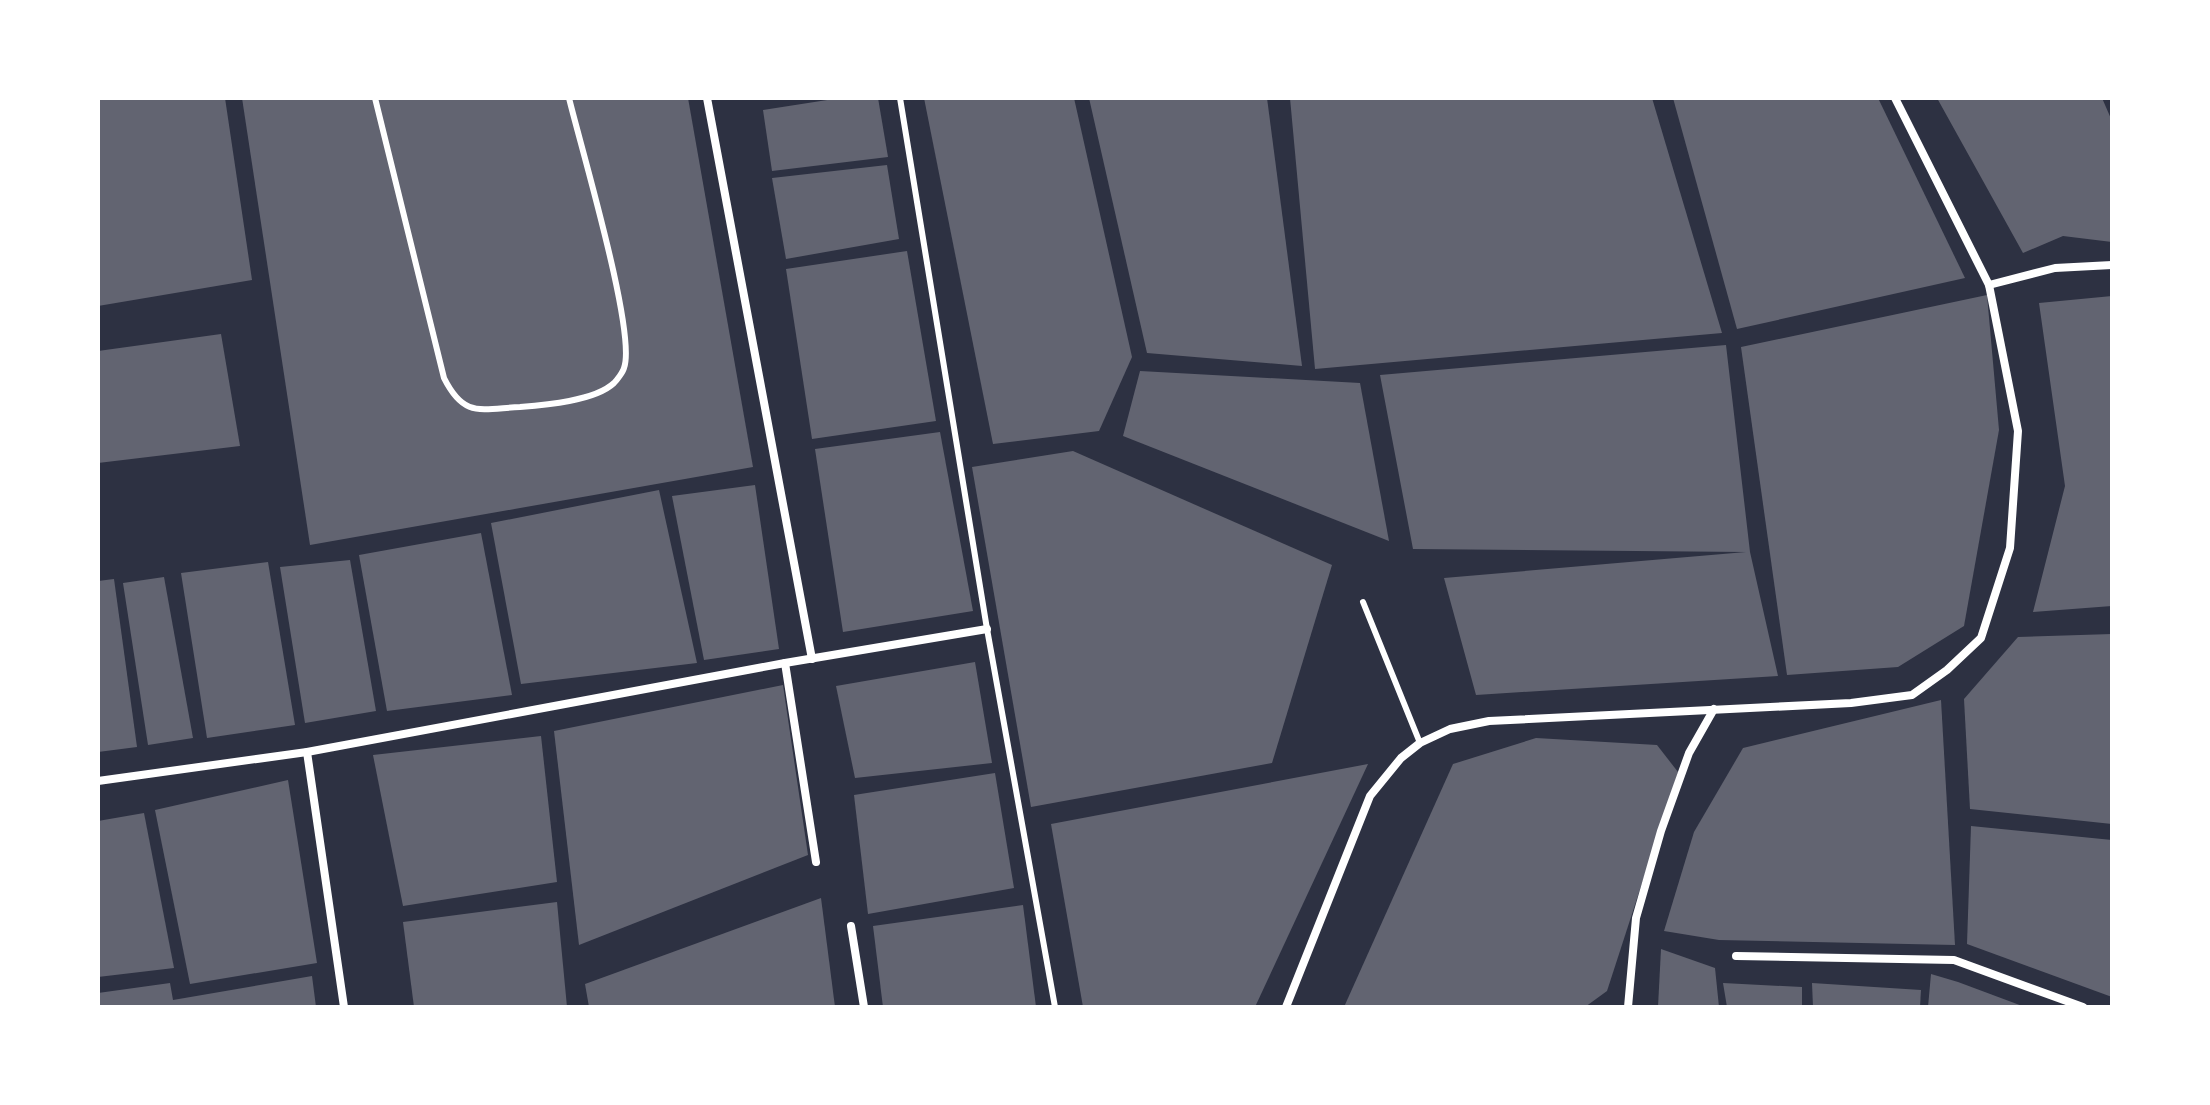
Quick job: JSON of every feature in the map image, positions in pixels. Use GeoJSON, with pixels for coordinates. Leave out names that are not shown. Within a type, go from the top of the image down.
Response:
{"type":"FeatureCollection","features":[{"type":"Feature","properties":{"kind":"street"},"geometry":{"type":"LineString","coordinates":[[707,98],[812,659]]}},
{"type":"Feature","properties":{"kind":"street"},"geometry":{"type":"LineString","coordinates":[[1286,1007],[1370,796],[1401,758],[1420,743],[1450,729],[1489,721],[1851,703],[1912,695],[1947,670],[1981,638],[2010,548],[2018,431],[1989,285],[1895,98]]}},
{"type":"Feature","properties":{"kind":"street"},"geometry":{"type":"LineString","coordinates":[[1989,285],[2055,268],[2112,265]]}},
{"type":"Feature","properties":{"kind":"street"},"geometry":{"type":"LineString","coordinates":[[98,781],[307,752],[785,663],[987,629]]}},
{"type":"Feature","properties":{"kind":"street"},"geometry":{"type":"LineString","coordinates":[[785,663],[816,862]]}},
{"type":"Feature","properties":{"kind":"street"},"geometry":{"type":"LineString","coordinates":[[1628,1007],[1636,918],[1661,831],[1689,753],[1714,709]]}},
{"type":"Feature","properties":{"kind":"street"},"geometry":{"type":"LineString","coordinates":[[307,752],[344,1007]]}},
{"type":"Feature","properties":{"kind":"street"},"geometry":{"type":"LineString","coordinates":[[851,926],[864,1007]]}},
{"type":"Feature","properties":{"kind":"street"},"geometry":{"type":"LineString","coordinates":[[1736,956],[1954,960],[2083,1007]]}},
{"type":"Feature","properties":{"kind":"lane"},"geometry":{"type":"LineString","coordinates":[[375,98],[444,378],[454,398],[473,410],[546,405],[596,394],[614,383],[625,367],[625,332],[569,98]]}},
{"type":"Feature","properties":{"kind":"lane"},"geometry":{"type":"LineString","coordinates":[[900,98],[987,629],[1055,1007]]}},
{"type":"Feature","properties":{"kind":"lane"},"geometry":{"type":"LineString","coordinates":[[1363,602],[1420,743]]}},
{"type":"Feature","properties":{"kind":"building"},"geometry":{"type":"Polygon","coordinates":[[[98,98],[225,98],[252,280],[98,306],[98,98]]]}},
{"type":"Feature","properties":{"kind":"building"},"geometry":{"type":"Polygon","coordinates":[[[242,98],[688,98],[753,467],[310,545],[242,98]]]}},
{"type":"Feature","properties":{"kind":"building"},"geometry":{"type":"Polygon","coordinates":[[[840,98],[878,98],[888,157],[772,171],[763,110],[840,98]]]}},
{"type":"Feature","properties":{"kind":"building"},"geometry":{"type":"Polygon","coordinates":[[[924,98],[1074,98],[1132,357],[1099,431],[993,444],[924,98]]]}},
{"type":"Feature","properties":{"kind":"building"},"geometry":{"type":"Polygon","coordinates":[[[1089,98],[1267,98],[1302,366],[1147,353],[1089,98]]]}},
{"type":"Feature","properties":{"kind":"building"},"geometry":{"type":"Polygon","coordinates":[[[1290,98],[1652,98],[1722,333],[1315,369],[1290,98]]]}},
{"type":"Feature","properties":{"kind":"building"},"geometry":{"type":"Polygon","coordinates":[[[1673,98],[1878,98],[1965,278],[1737,329],[1673,98]]]}},
{"type":"Feature","properties":{"kind":"building"},"geometry":{"type":"Polygon","coordinates":[[[1937,98],[2102,98],[2112,121],[2112,242],[2063,236],[2023,253],[1937,98]]]}},
{"type":"Feature","properties":{"kind":"building"},"geometry":{"type":"Polygon","coordinates":[[[887,165],[899,239],[786,259],[772,178],[887,165]]]}},
{"type":"Feature","properties":{"kind":"building"},"geometry":{"type":"Polygon","coordinates":[[[907,251],[936,421],[812,439],[786,269],[907,251]]]}},
{"type":"Feature","properties":{"kind":"building"},"geometry":{"type":"Polygon","coordinates":[[[1987,295],[1999,430],[1964,626],[1898,667],[1787,675],[1741,347],[1987,295]]]}},
{"type":"Feature","properties":{"kind":"building"},"geometry":{"type":"Polygon","coordinates":[[[2112,296],[2112,606],[2033,612],[2065,486],[2039,303],[2112,296]]]}},
{"type":"Feature","properties":{"kind":"building"},"geometry":{"type":"Polygon","coordinates":[[[221,334],[240,446],[98,463],[98,351],[221,334]]]}},
{"type":"Feature","properties":{"kind":"building"},"geometry":{"type":"Polygon","coordinates":[[[1726,345],[1750,552],[1778,676],[1476,695],[1444,578],[1746,552],[1413,549],[1380,375],[1726,345]]]}},
{"type":"Feature","properties":{"kind":"building"},"geometry":{"type":"Polygon","coordinates":[[[1140,371],[1360,383],[1389,541],[1123,436],[1140,371]]]}},
{"type":"Feature","properties":{"kind":"building"},"geometry":{"type":"Polygon","coordinates":[[[940,432],[973,611],[843,632],[815,449],[940,432]]]}},
{"type":"Feature","properties":{"kind":"building"},"geometry":{"type":"Polygon","coordinates":[[[1073,451],[1332,565],[1272,763],[1031,807],[972,467],[1073,451]]]}},
{"type":"Feature","properties":{"kind":"building"},"geometry":{"type":"Polygon","coordinates":[[[755,485],[779,649],[704,660],[672,496],[755,485]]]}},
{"type":"Feature","properties":{"kind":"building"},"geometry":{"type":"Polygon","coordinates":[[[659,490],[697,663],[521,684],[491,523],[659,490]]]}},
{"type":"Feature","properties":{"kind":"building"},"geometry":{"type":"Polygon","coordinates":[[[481,533],[512,695],[387,711],[359,555],[481,533]]]}},
{"type":"Feature","properties":{"kind":"building"},"geometry":{"type":"Polygon","coordinates":[[[350,560],[376,711],[305,723],[280,567],[350,560]]]}},
{"type":"Feature","properties":{"kind":"building"},"geometry":{"type":"Polygon","coordinates":[[[268,562],[295,725],[207,738],[181,573],[268,562]]]}},
{"type":"Feature","properties":{"kind":"building"},"geometry":{"type":"Polygon","coordinates":[[[164,577],[193,738],[148,745],[123,583],[164,577]]]}},
{"type":"Feature","properties":{"kind":"building"},"geometry":{"type":"Polygon","coordinates":[[[114,579],[137,747],[98,752],[98,581],[114,579]]]}},
{"type":"Feature","properties":{"kind":"building"},"geometry":{"type":"Polygon","coordinates":[[[2112,634],[2112,824],[1970,809],[1964,699],[2018,637],[2112,634]]]}},
{"type":"Feature","properties":{"kind":"building"},"geometry":{"type":"Polygon","coordinates":[[[975,662],[992,763],[855,778],[836,686],[975,662]]]}},
{"type":"Feature","properties":{"kind":"building"},"geometry":{"type":"Polygon","coordinates":[[[783,685],[808,855],[579,945],[554,731],[783,685]]]}},
{"type":"Feature","properties":{"kind":"building"},"geometry":{"type":"Polygon","coordinates":[[[1941,700],[1955,945],[1719,940],[1664,931],[1694,832],[1743,748],[1941,700]]]}},
{"type":"Feature","properties":{"kind":"building"},"geometry":{"type":"Polygon","coordinates":[[[541,736],[557,882],[403,906],[373,755],[541,736]]]}},
{"type":"Feature","properties":{"kind":"building"},"geometry":{"type":"Polygon","coordinates":[[[1536,738],[1657,745],[1678,772],[1607,991],[1585,1007],[1344,1007],[1453,764],[1536,738]]]}},
{"type":"Feature","properties":{"kind":"building"},"geometry":{"type":"Polygon","coordinates":[[[1368,764],[1255,1007],[1083,1007],[1051,824],[1368,764]]]}},
{"type":"Feature","properties":{"kind":"building"},"geometry":{"type":"Polygon","coordinates":[[[995,773],[1014,888],[868,914],[854,795],[995,773]]]}},
{"type":"Feature","properties":{"kind":"building"},"geometry":{"type":"Polygon","coordinates":[[[288,780],[317,963],[190,984],[155,810],[288,780]]]}},
{"type":"Feature","properties":{"kind":"building"},"geometry":{"type":"Polygon","coordinates":[[[144,813],[174,968],[98,977],[98,821],[144,813]]]}},
{"type":"Feature","properties":{"kind":"building"},"geometry":{"type":"Polygon","coordinates":[[[1971,826],[2112,840],[2112,997],[1967,944],[1971,826]]]}},
{"type":"Feature","properties":{"kind":"building"},"geometry":{"type":"Polygon","coordinates":[[[821,898],[835,1007],[589,1007],[585,984],[821,898]]]}},
{"type":"Feature","properties":{"kind":"building"},"geometry":{"type":"Polygon","coordinates":[[[557,902],[567,1007],[414,1007],[403,922],[557,902]]]}},
{"type":"Feature","properties":{"kind":"building"},"geometry":{"type":"Polygon","coordinates":[[[1023,905],[1036,1007],[883,1007],[873,926],[1023,905]]]}},
{"type":"Feature","properties":{"kind":"building"},"geometry":{"type":"Polygon","coordinates":[[[1661,949],[1715,968],[1719,1007],[1658,1007],[1661,949]]]}},
{"type":"Feature","properties":{"kind":"building"},"geometry":{"type":"Polygon","coordinates":[[[1931,974],[1958,982],[2025,1007],[1928,1007],[1931,974]]]}},
{"type":"Feature","properties":{"kind":"building"},"geometry":{"type":"Polygon","coordinates":[[[312,976],[316,1007],[98,1007],[98,993],[170,983],[173,1000],[312,976]]]}},
{"type":"Feature","properties":{"kind":"building"},"geometry":{"type":"Polygon","coordinates":[[[1723,983],[1802,987],[1802,1007],[1727,1007],[1723,983]]]}},
{"type":"Feature","properties":{"kind":"building"},"geometry":{"type":"Polygon","coordinates":[[[1812,983],[1921,990],[1920,1007],[1813,1007],[1812,983]]]}}]}
